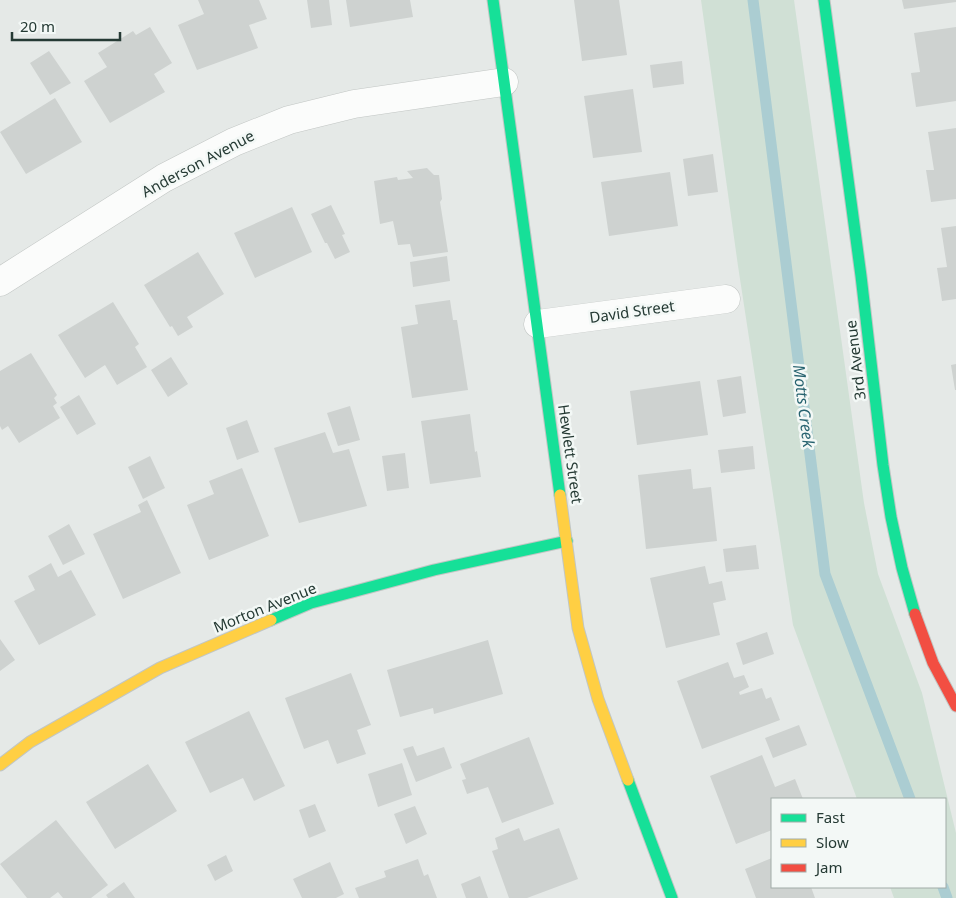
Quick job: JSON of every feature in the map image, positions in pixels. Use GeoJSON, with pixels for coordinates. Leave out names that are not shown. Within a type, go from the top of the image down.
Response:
{"type":"FeatureCollection","features":[{"type":"Feature","properties":{"kind":"street","name":"Hewlett Street"},"geometry":{"type":"LineString","coordinates":[[493,0],[578,628],[598,699],[672,898]]}},
{"type":"Feature","properties":{"kind":"street","name":"3rd Avenue"},"geometry":{"type":"LineString","coordinates":[[824,0],[890,512],[911,604],[931,660],[956,706]]}},
{"type":"Feature","properties":{"kind":"street","name":"Anderson Avenue"},"geometry":{"type":"LineString","coordinates":[[0,282],[164,178],[234,142],[289,120],[354,104],[504,82]]}},
{"type":"Feature","properties":{"kind":"street","name":"David Street"},"geometry":{"type":"LineString","coordinates":[[538,324],[726,299]]}},
{"type":"Feature","properties":{"kind":"street","name":"Morton Avenue"},"geometry":{"type":"LineString","coordinates":[[0,765],[30,742],[160,668],[311,603],[434,570],[567,541]]}},
{"type":"Feature","properties":{"kind":"green space"},"geometry":{"type":"Polygon","coordinates":[[[701,0],[794,0],[864,503],[878,574],[922,693],[956,833],[956,898],[894,898],[890,888],[946,888],[946,798],[857,798],[793,625],[738,266],[701,0]]]}},
{"type":"Feature","properties":{"kind":"building"},"geometry":{"type":"Polygon","coordinates":[[[198,0],[259,0],[267,19],[249,25],[258,48],[197,70],[178,25],[204,14],[198,0]]]}},
{"type":"Feature","properties":{"kind":"building"},"geometry":{"type":"Polygon","coordinates":[[[307,0],[329,0],[332,25],[311,28],[307,0]]]}},
{"type":"Feature","properties":{"kind":"building"},"geometry":{"type":"Polygon","coordinates":[[[346,0],[410,0],[413,17],[350,27],[346,0]]]}},
{"type":"Feature","properties":{"kind":"building"},"geometry":{"type":"Polygon","coordinates":[[[574,0],[619,0],[627,55],[582,61],[574,0]]]}},
{"type":"Feature","properties":{"kind":"building"},"geometry":{"type":"Polygon","coordinates":[[[902,0],[956,0],[956,2],[904,9],[902,0]]]}},
{"type":"Feature","properties":{"kind":"building"},"geometry":{"type":"Polygon","coordinates":[[[150,27],[172,63],[154,74],[165,92],[110,123],[84,81],[107,67],[98,53],[133,31],[136,35],[150,27]]]}},
{"type":"Feature","properties":{"kind":"building"},"geometry":{"type":"Polygon","coordinates":[[[956,27],[956,101],[916,107],[911,73],[920,72],[914,33],[956,27]]]}},
{"type":"Feature","properties":{"kind":"building"},"geometry":{"type":"Polygon","coordinates":[[[49,51],[71,83],[50,95],[30,63],[49,51]]]}},
{"type":"Feature","properties":{"kind":"building"},"geometry":{"type":"Polygon","coordinates":[[[682,61],[684,84],[653,88],[650,65],[682,61]]]}},
{"type":"Feature","properties":{"kind":"building"},"geometry":{"type":"Polygon","coordinates":[[[633,89],[642,152],[593,158],[584,96],[633,89]]]}},
{"type":"Feature","properties":{"kind":"building"},"geometry":{"type":"Polygon","coordinates":[[[55,98],[82,142],[26,174],[0,132],[55,98]]]}},
{"type":"Feature","properties":{"kind":"building"},"geometry":{"type":"Polygon","coordinates":[[[956,128],[956,199],[931,202],[926,170],[934,170],[928,132],[956,128]]]}},
{"type":"Feature","properties":{"kind":"building"},"geometry":{"type":"Polygon","coordinates":[[[713,154],[718,192],[688,196],[683,159],[713,154]]]}},
{"type":"Feature","properties":{"kind":"building"},"geometry":{"type":"Polygon","coordinates":[[[427,168],[434,175],[439,175],[442,199],[440,202],[448,252],[413,257],[410,244],[398,245],[393,221],[380,224],[374,181],[397,177],[398,180],[413,178],[407,171],[427,168]]]}},
{"type":"Feature","properties":{"kind":"building"},"geometry":{"type":"Polygon","coordinates":[[[670,172],[678,226],[609,236],[601,182],[670,172]]]}},
{"type":"Feature","properties":{"kind":"building"},"geometry":{"type":"Polygon","coordinates":[[[331,205],[345,234],[342,235],[350,252],[335,259],[311,214],[331,205]]]}},
{"type":"Feature","properties":{"kind":"building"},"geometry":{"type":"Polygon","coordinates":[[[292,207],[312,252],[255,278],[234,233],[292,207]]]}},
{"type":"Feature","properties":{"kind":"building"},"geometry":{"type":"Polygon","coordinates":[[[956,226],[956,299],[942,301],[937,268],[947,267],[941,228],[956,226]]]}},
{"type":"Feature","properties":{"kind":"building"},"geometry":{"type":"Polygon","coordinates":[[[198,252],[224,294],[187,317],[193,327],[178,336],[172,326],[170,327],[144,285],[198,252]]]}},
{"type":"Feature","properties":{"kind":"building"},"geometry":{"type":"Polygon","coordinates":[[[447,256],[450,281],[413,287],[410,262],[447,256]]]}},
{"type":"Feature","properties":{"kind":"building"},"geometry":{"type":"Polygon","coordinates":[[[450,300],[453,320],[457,320],[468,390],[412,398],[401,327],[418,324],[415,305],[450,300]]]}},
{"type":"Feature","properties":{"kind":"building"},"geometry":{"type":"Polygon","coordinates":[[[113,302],[139,344],[135,347],[147,367],[117,385],[105,365],[85,378],[58,335],[113,302]]]}},
{"type":"Feature","properties":{"kind":"building"},"geometry":{"type":"Polygon","coordinates":[[[31,353],[57,395],[54,398],[57,403],[53,406],[60,418],[19,443],[8,426],[2,430],[0,426],[0,371],[31,353]]]}},
{"type":"Feature","properties":{"kind":"building"},"geometry":{"type":"Polygon","coordinates":[[[171,357],[188,384],[168,397],[151,370],[171,357]]]}},
{"type":"Feature","properties":{"kind":"building"},"geometry":{"type":"Polygon","coordinates":[[[956,364],[956,390],[955,390],[951,365],[956,364]]]}},
{"type":"Feature","properties":{"kind":"building"},"geometry":{"type":"Polygon","coordinates":[[[741,376],[746,413],[723,417],[717,380],[741,376]]]}},
{"type":"Feature","properties":{"kind":"building"},"geometry":{"type":"Polygon","coordinates":[[[700,381],[708,435],[637,445],[630,391],[700,381]]]}},
{"type":"Feature","properties":{"kind":"building"},"geometry":{"type":"Polygon","coordinates":[[[79,395],[96,424],[77,435],[60,407],[79,395]]]}},
{"type":"Feature","properties":{"kind":"building"},"geometry":{"type":"Polygon","coordinates":[[[350,406],[360,440],[338,446],[327,413],[350,406]]]}},
{"type":"Feature","properties":{"kind":"building"},"geometry":{"type":"Polygon","coordinates":[[[470,414],[475,452],[477,451],[481,477],[430,484],[421,421],[470,414]]]}},
{"type":"Feature","properties":{"kind":"building"},"geometry":{"type":"Polygon","coordinates":[[[247,420],[259,452],[237,460],[226,428],[247,420]]]}},
{"type":"Feature","properties":{"kind":"building"},"geometry":{"type":"Polygon","coordinates":[[[325,432],[333,453],[349,449],[367,506],[299,523],[274,448],[325,432]]]}},
{"type":"Feature","properties":{"kind":"building"},"geometry":{"type":"Polygon","coordinates":[[[753,446],[755,469],[721,473],[718,450],[753,446]]]}},
{"type":"Feature","properties":{"kind":"building"},"geometry":{"type":"Polygon","coordinates":[[[405,453],[409,488],[387,491],[382,456],[405,453]]]}},
{"type":"Feature","properties":{"kind":"building"},"geometry":{"type":"Polygon","coordinates":[[[150,456],[165,488],[143,499],[128,467],[150,456]]]}},
{"type":"Feature","properties":{"kind":"building"},"geometry":{"type":"Polygon","coordinates":[[[242,468],[269,536],[209,560],[187,505],[214,494],[209,481],[242,468]]]}},
{"type":"Feature","properties":{"kind":"building"},"geometry":{"type":"Polygon","coordinates":[[[691,469],[693,489],[711,487],[717,541],[646,549],[638,475],[691,469]]]}},
{"type":"Feature","properties":{"kind":"building"},"geometry":{"type":"Polygon","coordinates":[[[147,500],[181,573],[123,599],[93,534],[141,512],[138,505],[147,500]]]}},
{"type":"Feature","properties":{"kind":"building"},"geometry":{"type":"Polygon","coordinates":[[[69,524],[85,554],[63,565],[48,536],[69,524]]]}},
{"type":"Feature","properties":{"kind":"building"},"geometry":{"type":"Polygon","coordinates":[[[756,545],[759,569],[726,572],[723,549],[756,545]]]}},
{"type":"Feature","properties":{"kind":"building"},"geometry":{"type":"Polygon","coordinates":[[[51,563],[58,577],[71,570],[96,615],[39,645],[14,601],[35,590],[28,576],[51,563]]]}},
{"type":"Feature","properties":{"kind":"building"},"geometry":{"type":"Polygon","coordinates":[[[705,566],[709,584],[722,581],[726,600],[713,603],[720,635],[666,648],[650,578],[705,566]]]}},
{"type":"Feature","properties":{"kind":"building"},"geometry":{"type":"Polygon","coordinates":[[[767,632],[774,654],[743,665],[736,643],[767,632]]]}},
{"type":"Feature","properties":{"kind":"building"},"geometry":{"type":"Polygon","coordinates":[[[0,639],[15,660],[0,671],[0,639]]]}},
{"type":"Feature","properties":{"kind":"building"},"geometry":{"type":"Polygon","coordinates":[[[488,640],[503,694],[434,714],[433,708],[400,717],[387,670],[488,640]]]}},
{"type":"Feature","properties":{"kind":"building"},"geometry":{"type":"Polygon","coordinates":[[[728,662],[734,678],[744,675],[749,687],[739,692],[740,695],[762,688],[766,699],[771,697],[780,720],[702,749],[677,681],[728,662]]]}},
{"type":"Feature","properties":{"kind":"building"},"geometry":{"type":"Polygon","coordinates":[[[351,673],[371,725],[357,730],[366,754],[337,764],[328,740],[304,749],[285,698],[351,673]]]}},
{"type":"Feature","properties":{"kind":"building"},"geometry":{"type":"Polygon","coordinates":[[[249,711],[285,786],[254,801],[243,778],[210,793],[185,742],[249,711]]]}},
{"type":"Feature","properties":{"kind":"building"},"geometry":{"type":"Polygon","coordinates":[[[799,725],[807,745],[773,758],[765,738],[799,725]]]}},
{"type":"Feature","properties":{"kind":"building"},"geometry":{"type":"Polygon","coordinates":[[[529,737],[554,804],[502,823],[488,787],[467,794],[462,780],[466,779],[460,764],[529,737]]]}},
{"type":"Feature","properties":{"kind":"building"},"geometry":{"type":"Polygon","coordinates":[[[413,746],[417,756],[444,747],[452,768],[416,782],[403,749],[413,746]]]}},
{"type":"Feature","properties":{"kind":"building"},"geometry":{"type":"Polygon","coordinates":[[[762,755],[775,787],[795,779],[803,798],[771,798],[771,830],[736,844],[710,776],[762,755]]]}},
{"type":"Feature","properties":{"kind":"building"},"geometry":{"type":"Polygon","coordinates":[[[402,763],[412,795],[378,807],[368,774],[402,763]]]}},
{"type":"Feature","properties":{"kind":"building"},"geometry":{"type":"Polygon","coordinates":[[[148,764],[177,811],[115,849],[86,802],[148,764]]]}},
{"type":"Feature","properties":{"kind":"building"},"geometry":{"type":"Polygon","coordinates":[[[315,804],[326,831],[309,838],[299,810],[315,804]]]}},
{"type":"Feature","properties":{"kind":"building"},"geometry":{"type":"Polygon","coordinates":[[[415,806],[427,834],[406,844],[394,814],[415,806]]]}},
{"type":"Feature","properties":{"kind":"building"},"geometry":{"type":"Polygon","coordinates":[[[56,820],[108,885],[91,898],[63,898],[58,892],[50,898],[27,898],[0,864],[56,820]]]}},
{"type":"Feature","properties":{"kind":"building"},"geometry":{"type":"Polygon","coordinates":[[[519,828],[524,841],[559,828],[578,879],[527,898],[509,898],[492,851],[498,849],[495,838],[519,828]]]}},
{"type":"Feature","properties":{"kind":"building"},"geometry":{"type":"Polygon","coordinates":[[[226,855],[233,871],[215,881],[207,865],[226,855]]]}},
{"type":"Feature","properties":{"kind":"building"},"geometry":{"type":"Polygon","coordinates":[[[771,858],[771,888],[811,888],[815,898],[756,898],[745,869],[771,858]]]}},
{"type":"Feature","properties":{"kind":"building"},"geometry":{"type":"Polygon","coordinates":[[[418,859],[424,876],[428,874],[437,898],[359,898],[355,888],[386,877],[384,871],[418,859]]]}},
{"type":"Feature","properties":{"kind":"building"},"geometry":{"type":"Polygon","coordinates":[[[330,862],[344,894],[336,898],[302,898],[293,879],[330,862]]]}},
{"type":"Feature","properties":{"kind":"building"},"geometry":{"type":"Polygon","coordinates":[[[480,876],[488,898],[466,898],[461,884],[480,876]]]}},
{"type":"Feature","properties":{"kind":"building"},"geometry":{"type":"Polygon","coordinates":[[[124,882],[135,898],[108,898],[106,895],[124,882]]]}},
{"type":"Feature","properties":{"kind":"waterway","name":"Motts Creek"},"geometry":{"type":"LineString","coordinates":[[753,0],[825,574],[910,798]]}},
{"type":"Feature","properties":{"kind":"waterway","name":"Motts Creek"},"geometry":{"type":"LineString","coordinates":[[943,888],[947,898]]}},
{"type":"Feature","properties":{"kind":"traffic: fast"},"geometry":{"type":"LineString","coordinates":[[493,0],[560,495]]}},
{"type":"Feature","properties":{"kind":"traffic: fast"},"geometry":{"type":"LineString","coordinates":[[824,0],[861,276],[883,465],[891,517],[902,568],[915,614]]}},
{"type":"Feature","properties":{"kind":"traffic: fast"},"geometry":{"type":"LineString","coordinates":[[271,620],[311,603],[434,570],[567,541]]}},
{"type":"Feature","properties":{"kind":"traffic: fast"},"geometry":{"type":"LineString","coordinates":[[628,780],[672,898]]}},
{"type":"Feature","properties":{"kind":"traffic: slow"},"geometry":{"type":"LineString","coordinates":[[560,495],[578,628],[598,699],[628,780]]}},
{"type":"Feature","properties":{"kind":"traffic: slow"},"geometry":{"type":"LineString","coordinates":[[0,765],[30,742],[160,668],[271,620]]}},
{"type":"Feature","properties":{"kind":"traffic: jam"},"geometry":{"type":"LineString","coordinates":[[915,614],[933,663],[956,706]]}}]}
